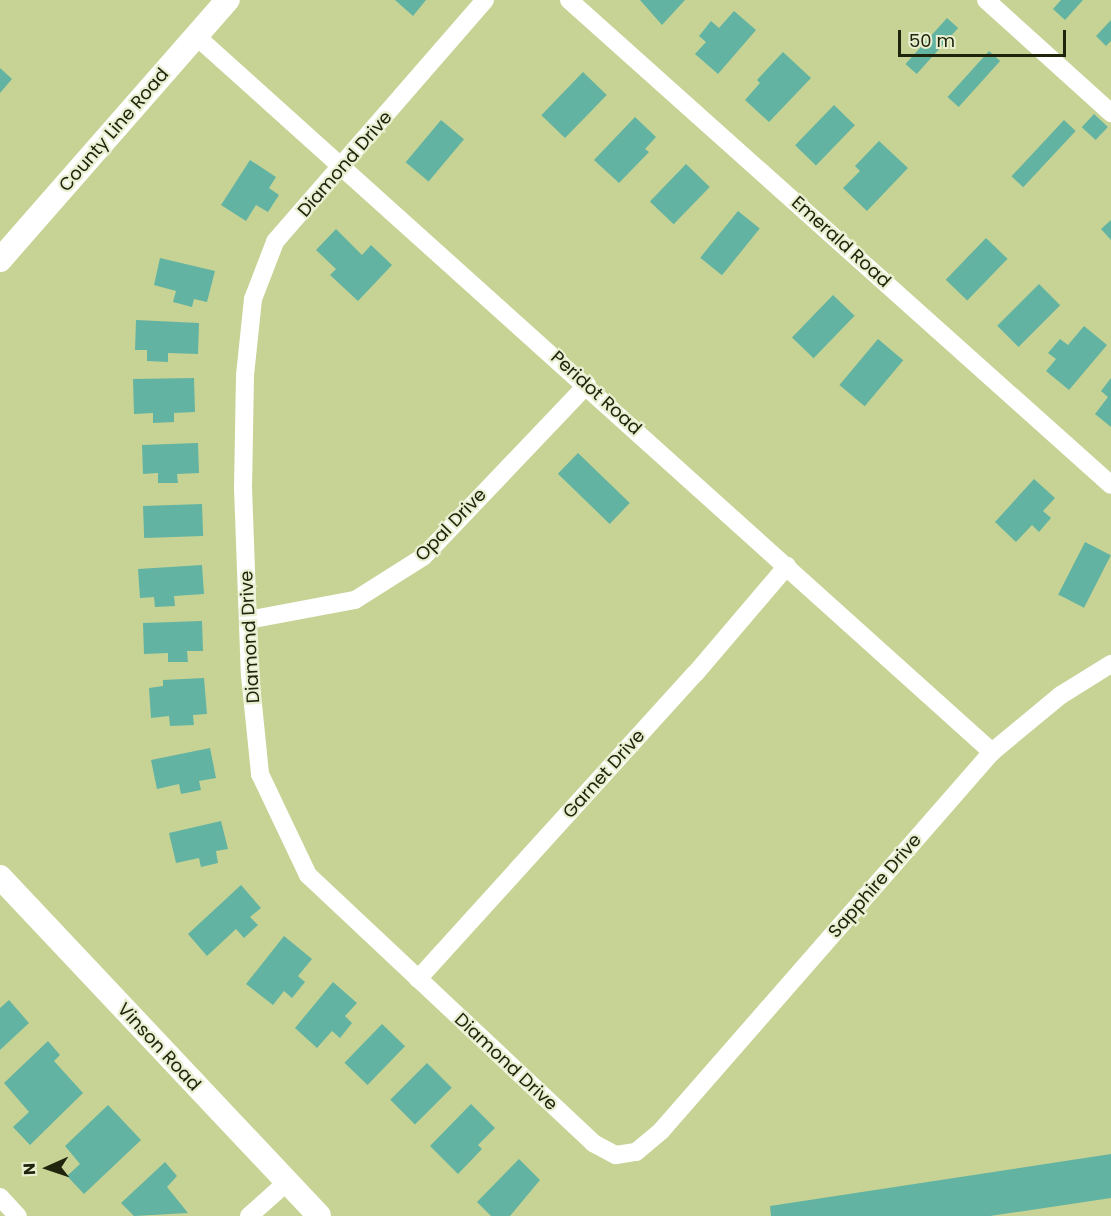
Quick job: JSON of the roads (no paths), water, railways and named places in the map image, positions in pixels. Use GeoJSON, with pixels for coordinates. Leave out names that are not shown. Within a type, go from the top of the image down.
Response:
{"type":"FeatureCollection","features":[{"type":"Feature","properties":{"kind":"street","name":"County Line Road"},"geometry":{"type":"LineString","coordinates":[[0,260],[228,0]]}},
{"type":"Feature","properties":{"kind":"street","name":"Diamond Drive"},"geometry":{"type":"LineString","coordinates":[[485,0],[343,167],[275,242],[253,299],[245,375],[244,443],[248,620],[260,774],[308,875],[593,1143],[616,1155],[636,1152],[661,1131]]}},
{"type":"Feature","properties":{"kind":"street","name":"Emerald Road"},"geometry":{"type":"LineString","coordinates":[[569,0],[1111,485]]}},
{"type":"Feature","properties":{"kind":"street"},"geometry":{"type":"LineString","coordinates":[[986,0],[1111,113]]}},
{"type":"Feature","properties":{"kind":"street","name":"Peridot Road"},"geometry":{"type":"LineString","coordinates":[[196,36],[587,385],[992,752]]}},
{"type":"Feature","properties":{"kind":"street","name":"Opal Drive"},"geometry":{"type":"LineString","coordinates":[[248,620],[355,600],[423,557],[587,385]]}},
{"type":"Feature","properties":{"kind":"street","name":"Garnet Drive"},"geometry":{"type":"LineString","coordinates":[[418,979],[695,674],[787,566]]}},
{"type":"Feature","properties":{"kind":"street","name":"Sapphire Drive"},"geometry":{"type":"LineString","coordinates":[[661,1131],[992,752],[1061,695],[1111,664]]}},
{"type":"Feature","properties":{"kind":"street","name":"Vinson Road"},"geometry":{"type":"LineString","coordinates":[[0,877],[319,1216]]}},
{"type":"Feature","properties":{"kind":"street"},"geometry":{"type":"LineString","coordinates":[[249,1216],[287,1182]]}},
{"type":"Feature","properties":{"kind":"street"},"geometry":{"type":"LineString","coordinates":[[0,1197],[18,1216]]}}]}
